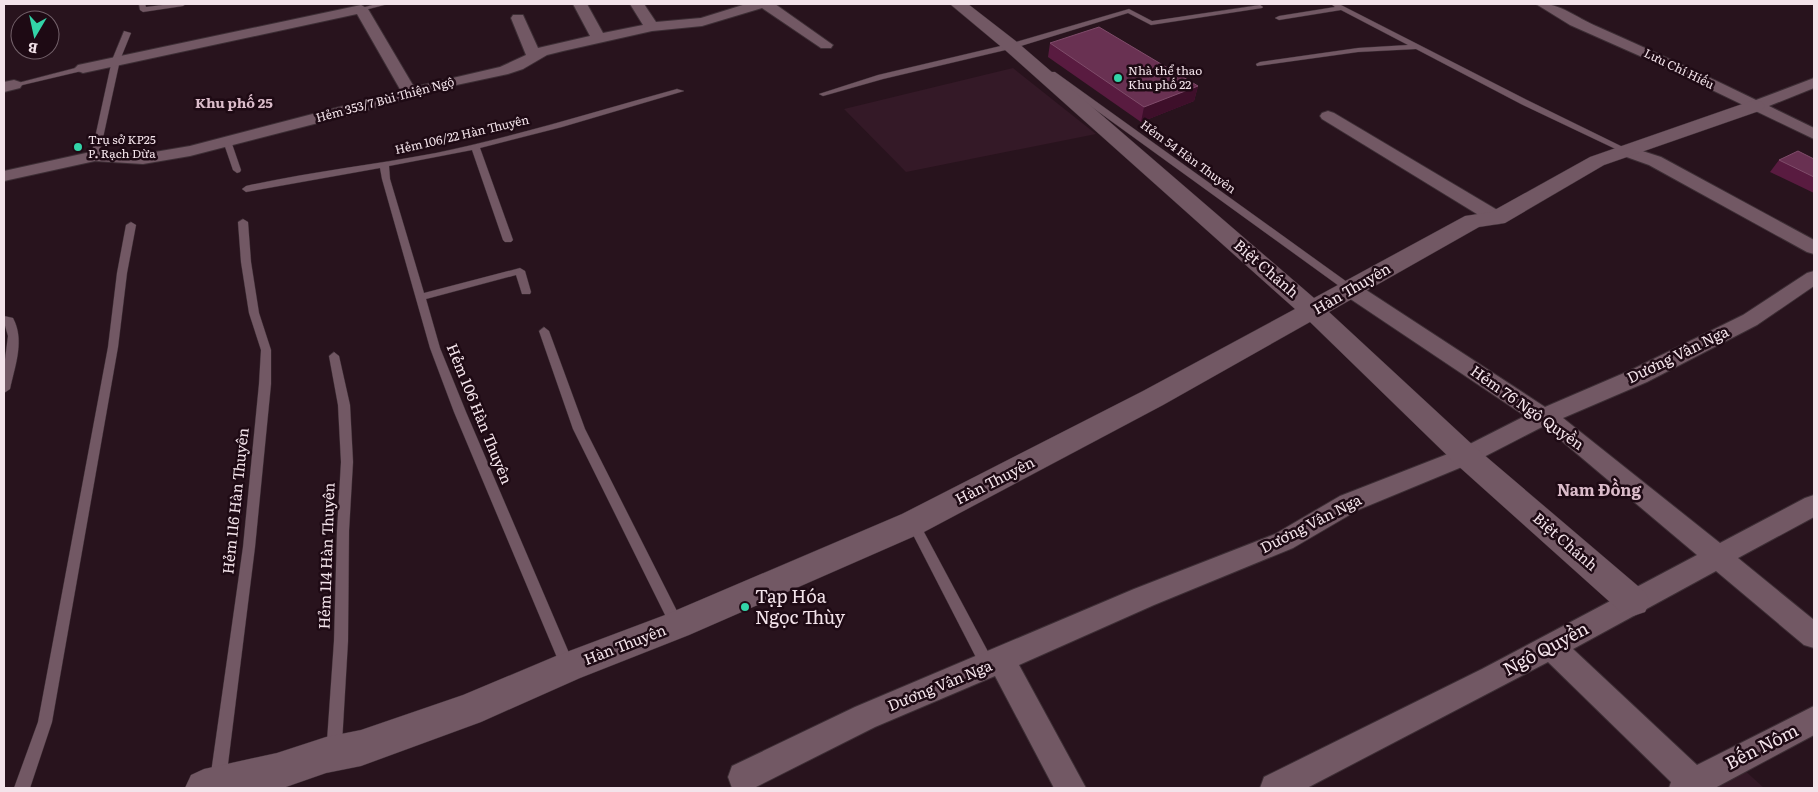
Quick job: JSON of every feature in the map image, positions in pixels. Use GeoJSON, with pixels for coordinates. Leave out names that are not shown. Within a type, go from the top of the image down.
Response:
{"type":"FeatureCollection","features":[{"type":"Feature","properties":{"kind":"street"},"geometry":{"type":"LineString","coordinates":[[580,4],[598,37]]}},
{"type":"Feature","properties":{"kind":"street"},"geometry":{"type":"LineString","coordinates":[[637,4],[652,27]]}},
{"type":"Feature","properties":{"kind":"street","name":"Hẻm 353/7 Bùi Thiện Ngộ"},"geometry":{"type":"LineString","coordinates":[[4,176],[94,156],[143,159],[190,151],[510,68],[526,63],[534,56],[546,50],[598,37],[652,27],[702,22],[760,4]]}},
{"type":"Feature","properties":{"kind":"street"},"geometry":{"type":"LineString","coordinates":[[766,4],[826,45]]}},
{"type":"Feature","properties":{"kind":"street","name":"Biệt Chánh"},"geometry":{"type":"LineString","coordinates":[[958,4],[1011,46],[1313,311],[1466,456],[1633,602]]}},
{"type":"Feature","properties":{"kind":"street","name":"Lưu Chí Hiếu"},"geometry":{"type":"LineString","coordinates":[[1543,4],[1576,22],[1663,61],[1814,134]]}},
{"type":"Feature","properties":{"kind":"street"},"geometry":{"type":"LineString","coordinates":[[83,68],[361,9],[410,93]]}},
{"type":"Feature","properties":{"kind":"street"},"geometry":{"type":"LineString","coordinates":[[518,18],[534,56]]}},
{"type":"Feature","properties":{"kind":"street"},"geometry":{"type":"LineString","coordinates":[[1755,106],[1814,83]]}},
{"type":"Feature","properties":{"kind":"street","name":"Hàn Thuyên"},"geometry":{"type":"LineString","coordinates":[[211,786],[276,772],[326,755],[361,748],[468,710],[568,667],[677,625],[913,522],[1153,398],[1473,221],[1497,218],[1597,161],[1755,106]]}},
{"type":"Feature","properties":{"kind":"street"},"geometry":{"type":"LineString","coordinates":[[1328,116],[1497,218]]}},
{"type":"Feature","properties":{"kind":"street"},"geometry":{"type":"LineString","coordinates":[[1627,151],[1655,161],[1814,248]]}},
{"type":"Feature","properties":{"kind":"street","name":"Dương Vân Nga"},"geometry":{"type":"LineString","coordinates":[[743,777],[865,717],[995,663],[1144,597],[1284,542],[1349,503],[1466,456],[1543,417],[1639,376],[1750,320],[1814,277]]}},
{"type":"Feature","properties":{"kind":"street","name":"Hẻm 76 Ngô Quyền"},"geometry":{"type":"LineString","coordinates":[[1350,289],[1565,431],[1814,636]]}},
{"type":"Feature","properties":{"kind":"street","name":"Ngô Quyền"},"geometry":{"type":"LineString","coordinates":[[1275,788],[1551,646],[1814,505]]}},
{"type":"Feature","properties":{"kind":"street"},"geometry":{"type":"LineString","coordinates":[[1551,646],[1689,786]]}},
{"type":"Feature","properties":{"kind":"street"},"geometry":{"type":"LineString","coordinates":[[995,663],[1071,788]]}},
{"type":"Feature","properties":{"kind":"street","name":"Bến Nôm"},"geometry":{"type":"LineString","coordinates":[[1689,786],[1814,720]]}},
{"type":"Feature","properties":{"kind":"lane"},"geometry":{"type":"LineString","coordinates":[[142,4],[143,10],[183,4]]}},
{"type":"Feature","properties":{"kind":"lane"},"geometry":{"type":"LineString","coordinates":[[361,9],[385,4]]}},
{"type":"Feature","properties":{"kind":"lane"},"geometry":{"type":"LineString","coordinates":[[822,94],[881,77],[1011,46],[1127,8],[1152,23],[1260,6],[1257,4]]}},
{"type":"Feature","properties":{"kind":"lane"},"geometry":{"type":"LineString","coordinates":[[1334,4],[1524,102],[1627,151]]}},
{"type":"Feature","properties":{"kind":"lane"},"geometry":{"type":"LineString","coordinates":[[1278,18],[1342,8]]}},
{"type":"Feature","properties":{"kind":"lane"},"geometry":{"type":"LineString","coordinates":[[94,156],[102,128],[116,60],[127,33]]}},
{"type":"Feature","properties":{"kind":"lane","name":"Hẻm 54 Hàn Thuyên"},"geometry":{"type":"LineString","coordinates":[[1011,46],[1350,289]]}},
{"type":"Feature","properties":{"kind":"lane"},"geometry":{"type":"LineString","coordinates":[[1260,64],[1388,47],[1421,48]]}},
{"type":"Feature","properties":{"kind":"lane"},"geometry":{"type":"LineString","coordinates":[[9,86],[83,68]]}},
{"type":"Feature","properties":{"kind":"lane","name":"Hẻm 106/22 Hàn Thuyên"},"geometry":{"type":"LineString","coordinates":[[246,189],[304,177],[384,165],[475,146],[680,91]]}},
{"type":"Feature","properties":{"kind":"lane"},"geometry":{"type":"LineString","coordinates":[[227,141],[237,170]]}},
{"type":"Feature","properties":{"kind":"lane"},"geometry":{"type":"LineString","coordinates":[[475,146],[508,240]]}},
{"type":"Feature","properties":{"kind":"lane","name":"Hẻm 106 Hàn Thuyên"},"geometry":{"type":"LineString","coordinates":[[384,165],[386,179],[435,348],[460,412],[568,667]]}},
{"type":"Feature","properties":{"kind":"lane","name":"Hẻm 116 Hàn Thuyên"},"geometry":{"type":"LineString","coordinates":[[211,786],[248,547],[265,384],[266,350],[254,313],[246,262],[243,222]]}},
{"type":"Feature","properties":{"kind":"lane"},"geometry":{"type":"LineString","coordinates":[[22,788],[45,722],[55,656],[113,347],[122,273],[131,224]]}},
{"type":"Feature","properties":{"kind":"lane"},"geometry":{"type":"LineString","coordinates":[[421,297],[520,271],[526,292]]}},
{"type":"Feature","properties":{"kind":"lane"},"geometry":{"type":"LineString","coordinates":[[4,319],[9,320],[12,324],[13,345],[4,389]]}},
{"type":"Feature","properties":{"kind":"lane"},"geometry":{"type":"LineString","coordinates":[[544,331],[579,429],[677,625]]}},
{"type":"Feature","properties":{"kind":"lane","name":"Hẻm 114 Hàn Thuyên"},"geometry":{"type":"LineString","coordinates":[[326,755],[334,743],[341,641],[343,531],[347,462],[344,405],[334,356]]}},
{"type":"Feature","properties":{"kind":"lane"},"geometry":{"type":"LineString","coordinates":[[913,522],[995,663]]}},
{"type":"Feature","properties":{"kind":"shaded area"},"geometry":{"type":"Polygon","coordinates":[[[1013,68],[1096,134],[906,172],[844,109],[1013,68]]]}},
{"type":"Feature","properties":{"kind":"shaded area"},"geometry":{"type":"Polygon","coordinates":[[[1742,768],[1764,788],[1706,788],[1742,768]]]}},
{"type":"Feature","properties":{"kind":"building"},"geometry":{"type":"Polygon","coordinates":[[[1099,27],[1198,86],[1144,107],[1050,43],[1099,27]]]}},
{"type":"Feature","properties":{"kind":"building"},"geometry":{"type":"Polygon","coordinates":[[[1798,151],[1814,159],[1814,177],[1779,160],[1798,151]]]}},
{"type":"Feature","properties":{"kind":"place","name":"Nhà thể thao Khu phố 22"},"geometry":{"type":"Point","coordinates":[1118,78]}},
{"type":"Feature","properties":{"kind":"place","name":"Trụ sở KP25 P. Rạch Dừa"},"geometry":{"type":"Point","coordinates":[78,147]}},
{"type":"Feature","properties":{"kind":"place","name":"Tạp Hóa Ngọc Thùy"},"geometry":{"type":"Point","coordinates":[745,607]}},
{"type":"Feature","properties":{"kind":"district","name":"Khu phố 25"},"geometry":{"type":"Point","coordinates":[234,103]}},
{"type":"Feature","properties":{"kind":"district","name":"Nam Đồng"},"geometry":{"type":"Point","coordinates":[1599,490]}}]}
